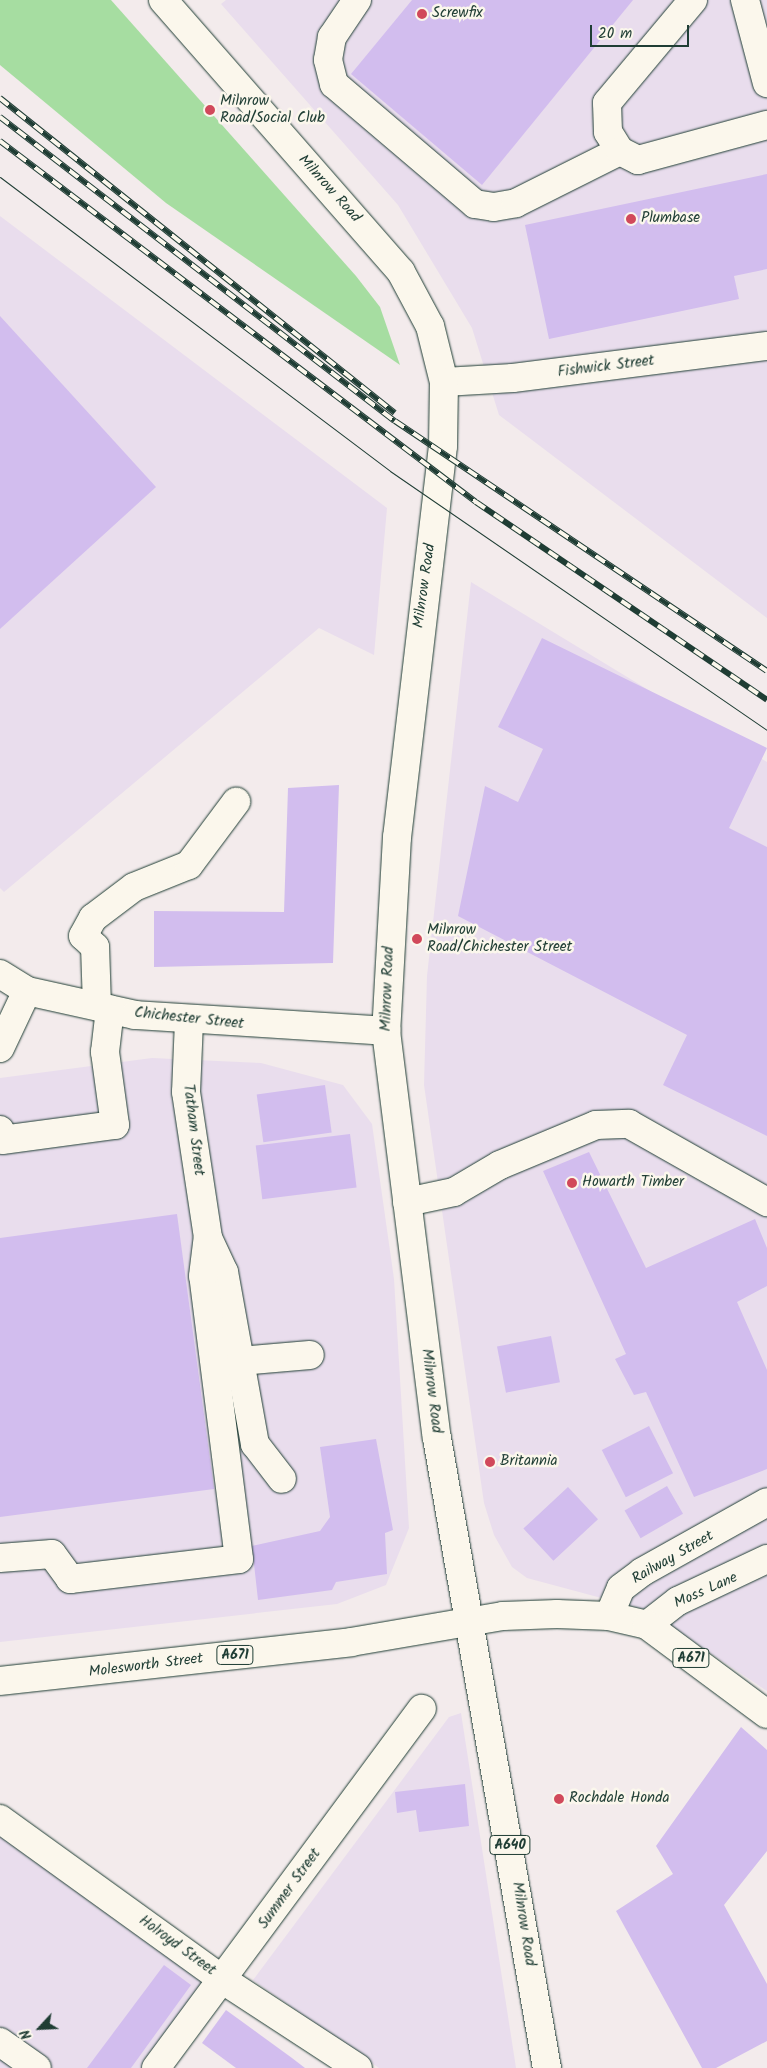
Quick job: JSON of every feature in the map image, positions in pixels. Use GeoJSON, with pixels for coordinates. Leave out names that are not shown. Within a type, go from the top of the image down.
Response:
{"type":"FeatureCollection","features":[{"type":"Feature","properties":{"kind":"main road","name":"Milnrow Road"},"geometry":{"type":"LineString","coordinates":[[163,0],[401,272],[430,326],[444,382],[443,446],[397,837],[386,1031],[437,1438],[547,2068]]}},
{"type":"Feature","properties":{"kind":"main road"},"geometry":{"type":"LineString","coordinates":[[357,0],[332,37],[328,60],[334,84],[474,204],[494,207],[516,203],[620,151]]}},
{"type":"Feature","properties":{"kind":"main road"},"geometry":{"type":"LineString","coordinates":[[693,0],[607,103],[608,132],[620,151],[638,160],[767,125]]}},
{"type":"Feature","properties":{"kind":"main road"},"geometry":{"type":"LineString","coordinates":[[745,0],[767,83]]}},
{"type":"Feature","properties":{"kind":"main road","name":"Fishwick Street"},"geometry":{"type":"LineString","coordinates":[[444,382],[513,378],[767,346]]}},
{"type":"Feature","properties":{"kind":"main road"},"geometry":{"type":"LineString","coordinates":[[0,1130],[2,1140],[115,1125],[105,1052],[104,1008],[95,947],[83,936],[93,918],[134,887],[189,865],[236,802]]}},
{"type":"Feature","properties":{"kind":"main road","name":"Chichester Street"},"geometry":{"type":"LineString","coordinates":[[0,974],[27,991],[104,1008],[189,1021],[386,1031]]}},
{"type":"Feature","properties":{"kind":"main road"},"geometry":{"type":"LineString","coordinates":[[0,1048],[27,991]]}},
{"type":"Feature","properties":{"kind":"main road","name":"Tatham Street"},"geometry":{"type":"LineString","coordinates":[[189,1021],[186,1092],[208,1238]]}},
{"type":"Feature","properties":{"kind":"main road"},"geometry":{"type":"LineString","coordinates":[[407,1202],[454,1192],[500,1165],[596,1126],[629,1124],[767,1202]]}},
{"type":"Feature","properties":{"kind":"main road"},"geometry":{"type":"LineString","coordinates":[[208,1238],[224,1272],[254,1444],[282,1479]]}},
{"type":"Feature","properties":{"kind":"main road"},"geometry":{"type":"LineString","coordinates":[[0,1558],[52,1554],[70,1579],[239,1559],[203,1276],[208,1238]]}},
{"type":"Feature","properties":{"kind":"main road"},"geometry":{"type":"LineString","coordinates":[[240,1361],[310,1355]]}},
{"type":"Feature","properties":{"kind":"main road","name":"Railway Street"},"geometry":{"type":"LineString","coordinates":[[608,1616],[622,1588],[642,1572],[767,1502]]}},
{"type":"Feature","properties":{"kind":"main road","name":"Moss Lane"},"geometry":{"type":"LineString","coordinates":[[647,1626],[678,1601],[767,1560]]}},
{"type":"Feature","properties":{"kind":"main road","name":"A671"},"geometry":{"type":"LineString","coordinates":[[470,1622],[557,1614],[608,1616],[647,1626],[767,1714]]}},
{"type":"Feature","properties":{"kind":"main road","name":"Molesworth Street"},"geometry":{"type":"LineString","coordinates":[[0,1681],[351,1642],[470,1622]]}},
{"type":"Feature","properties":{"kind":"main road","name":"Summer Street"},"geometry":{"type":"LineString","coordinates":[[156,2068],[422,1709]]}},
{"type":"Feature","properties":{"kind":"main road","name":"Holroyd Street"},"geometry":{"type":"LineString","coordinates":[[0,1819],[223,1980],[358,2068]]}},
{"type":"Feature","properties":{"kind":"main road"},"geometry":{"type":"LineString","coordinates":[[0,2042],[37,2068]]}},
{"type":"Feature","properties":{"kind":"shaded area"},"geometry":{"type":"Polygon","coordinates":[[[226,0],[767,0],[767,618],[499,415],[472,328],[398,205],[221,4],[226,0]]]}},
{"type":"Feature","properties":{"kind":"shaded area"},"geometry":{"type":"Polygon","coordinates":[[[0,216],[387,508],[374,655],[319,628],[4,892],[0,888],[0,216]]]}},
{"type":"Feature","properties":{"kind":"shaded area"},"geometry":{"type":"Polygon","coordinates":[[[471,582],[767,762],[767,1691],[646,1610],[527,1578],[512,1567],[494,1535],[484,1503],[424,1085],[427,976],[471,582]]]}},
{"type":"Feature","properties":{"kind":"shaded area"},"geometry":{"type":"Polygon","coordinates":[[[152,1058],[261,1063],[343,1085],[372,1124],[394,1279],[409,1528],[386,1585],[337,1604],[0,1642],[0,1078],[152,1058]]]}},
{"type":"Feature","properties":{"kind":"shaded area"},"geometry":{"type":"Polygon","coordinates":[[[461,1713],[516,2068],[379,2068],[253,1980],[449,1717],[461,1713]]]}},
{"type":"Feature","properties":{"kind":"shaded area"},"geometry":{"type":"Polygon","coordinates":[[[0,1827],[206,1976],[141,2068],[0,2068],[0,1827]]]}},
{"type":"Feature","properties":{"kind":"green space"},"geometry":{"type":"Polygon","coordinates":[[[0,0],[111,0],[356,276],[380,307],[400,365],[166,203],[0,65],[0,0]]]}},
{"type":"Feature","properties":{"kind":"building"},"geometry":{"type":"Polygon","coordinates":[[[412,0],[633,0],[482,185],[351,74],[412,0]]]}},
{"type":"Feature","properties":{"kind":"building"},"geometry":{"type":"Polygon","coordinates":[[[767,174],[767,269],[734,276],[739,299],[549,339],[525,225],[767,174]]]}},
{"type":"Feature","properties":{"kind":"building"},"geometry":{"type":"Polygon","coordinates":[[[0,316],[156,487],[0,629],[0,316]]]}},
{"type":"Feature","properties":{"kind":"building"},"geometry":{"type":"Polygon","coordinates":[[[542,638],[767,748],[729,828],[767,847],[767,1136],[663,1085],[687,1035],[458,916],[485,786],[518,802],[543,749],[498,727],[542,638]]]}},
{"type":"Feature","properties":{"kind":"building"},"geometry":{"type":"Polygon","coordinates":[[[339,785],[333,963],[154,967],[154,911],[284,912],[288,788],[339,785]]]}},
{"type":"Feature","properties":{"kind":"building"},"geometry":{"type":"Polygon","coordinates":[[[325,1085],[332,1133],[263,1142],[257,1095],[325,1085]]]}},
{"type":"Feature","properties":{"kind":"building"},"geometry":{"type":"Polygon","coordinates":[[[350,1134],[357,1188],[262,1199],[256,1146],[350,1134]]]}},
{"type":"Feature","properties":{"kind":"building"},"geometry":{"type":"Polygon","coordinates":[[[589,1152],[646,1268],[755,1219],[767,1248],[767,1286],[737,1302],[767,1370],[767,1469],[694,1497],[646,1392],[634,1395],[615,1359],[626,1354],[543,1171],[589,1152]]]}},
{"type":"Feature","properties":{"kind":"building"},"geometry":{"type":"Polygon","coordinates":[[[177,1214],[214,1489],[0,1517],[0,1238],[177,1214]]]}},
{"type":"Feature","properties":{"kind":"building"},"geometry":{"type":"Polygon","coordinates":[[[551,1336],[560,1382],[506,1393],[497,1346],[551,1336]]]}},
{"type":"Feature","properties":{"kind":"building"},"geometry":{"type":"Polygon","coordinates":[[[649,1426],[673,1473],[626,1497],[602,1450],[649,1426]]]}},
{"type":"Feature","properties":{"kind":"building"},"geometry":{"type":"Polygon","coordinates":[[[376,1439],[393,1530],[385,1533],[387,1574],[336,1582],[332,1590],[258,1600],[252,1546],[320,1531],[330,1517],[320,1447],[376,1439]]]}},
{"type":"Feature","properties":{"kind":"building"},"geometry":{"type":"Polygon","coordinates":[[[667,1486],[683,1514],[641,1538],[625,1510],[667,1486]]]}},
{"type":"Feature","properties":{"kind":"building"},"geometry":{"type":"Polygon","coordinates":[[[568,1487],[598,1519],[553,1561],[523,1529],[568,1487]]]}},
{"type":"Feature","properties":{"kind":"building"},"geometry":{"type":"Polygon","coordinates":[[[741,1727],[767,1750],[767,1851],[724,1905],[767,1984],[767,2041],[716,2068],[702,2068],[616,1911],[673,1874],[656,1846],[741,1727]]]}},
{"type":"Feature","properties":{"kind":"building"},"geometry":{"type":"Polygon","coordinates":[[[465,1784],[469,1826],[419,1832],[416,1810],[397,1813],[395,1792],[465,1784]]]}},
{"type":"Feature","properties":{"kind":"building"},"geometry":{"type":"Polygon","coordinates":[[[164,1965],[191,1985],[131,2068],[87,2068],[164,1965]]]}},
{"type":"Feature","properties":{"kind":"building"},"geometry":{"type":"Polygon","coordinates":[[[226,2010],[305,2068],[236,2068],[202,2043],[226,2010]]]}},
{"type":"Feature","properties":{"kind":"tram line"},"geometry":{"type":"LineString","coordinates":[[0,177],[390,471],[767,730]]}},
{"type":"Feature","properties":{"kind":"railway"},"geometry":{"type":"LineString","coordinates":[[0,98],[395,413]]}},
{"type":"Feature","properties":{"kind":"railway"},"geometry":{"type":"LineString","coordinates":[[0,117],[395,421],[767,671]]}},
{"type":"Feature","properties":{"kind":"railway"},"geometry":{"type":"LineString","coordinates":[[0,141],[476,502],[767,700]]}},
{"type":"Feature","properties":{"kind":"place","name":"Screwfix"},"geometry":{"type":"Point","coordinates":[422,14]}},
{"type":"Feature","properties":{"kind":"place","name":"Milnrow Road/Social Club"},"geometry":{"type":"Point","coordinates":[210,110]}},
{"type":"Feature","properties":{"kind":"place","name":"Plumbase"},"geometry":{"type":"Point","coordinates":[631,219]}},
{"type":"Feature","properties":{"kind":"place","name":"Milnrow Road/Chichester Street"},"geometry":{"type":"Point","coordinates":[417,939]}},
{"type":"Feature","properties":{"kind":"place","name":"Howarth Timber"},"geometry":{"type":"Point","coordinates":[572,1183]}},
{"type":"Feature","properties":{"kind":"place","name":"Britannia"},"geometry":{"type":"Point","coordinates":[490,1462]}},
{"type":"Feature","properties":{"kind":"place","name":"Rochdale Honda"},"geometry":{"type":"Point","coordinates":[559,1799]}}]}
